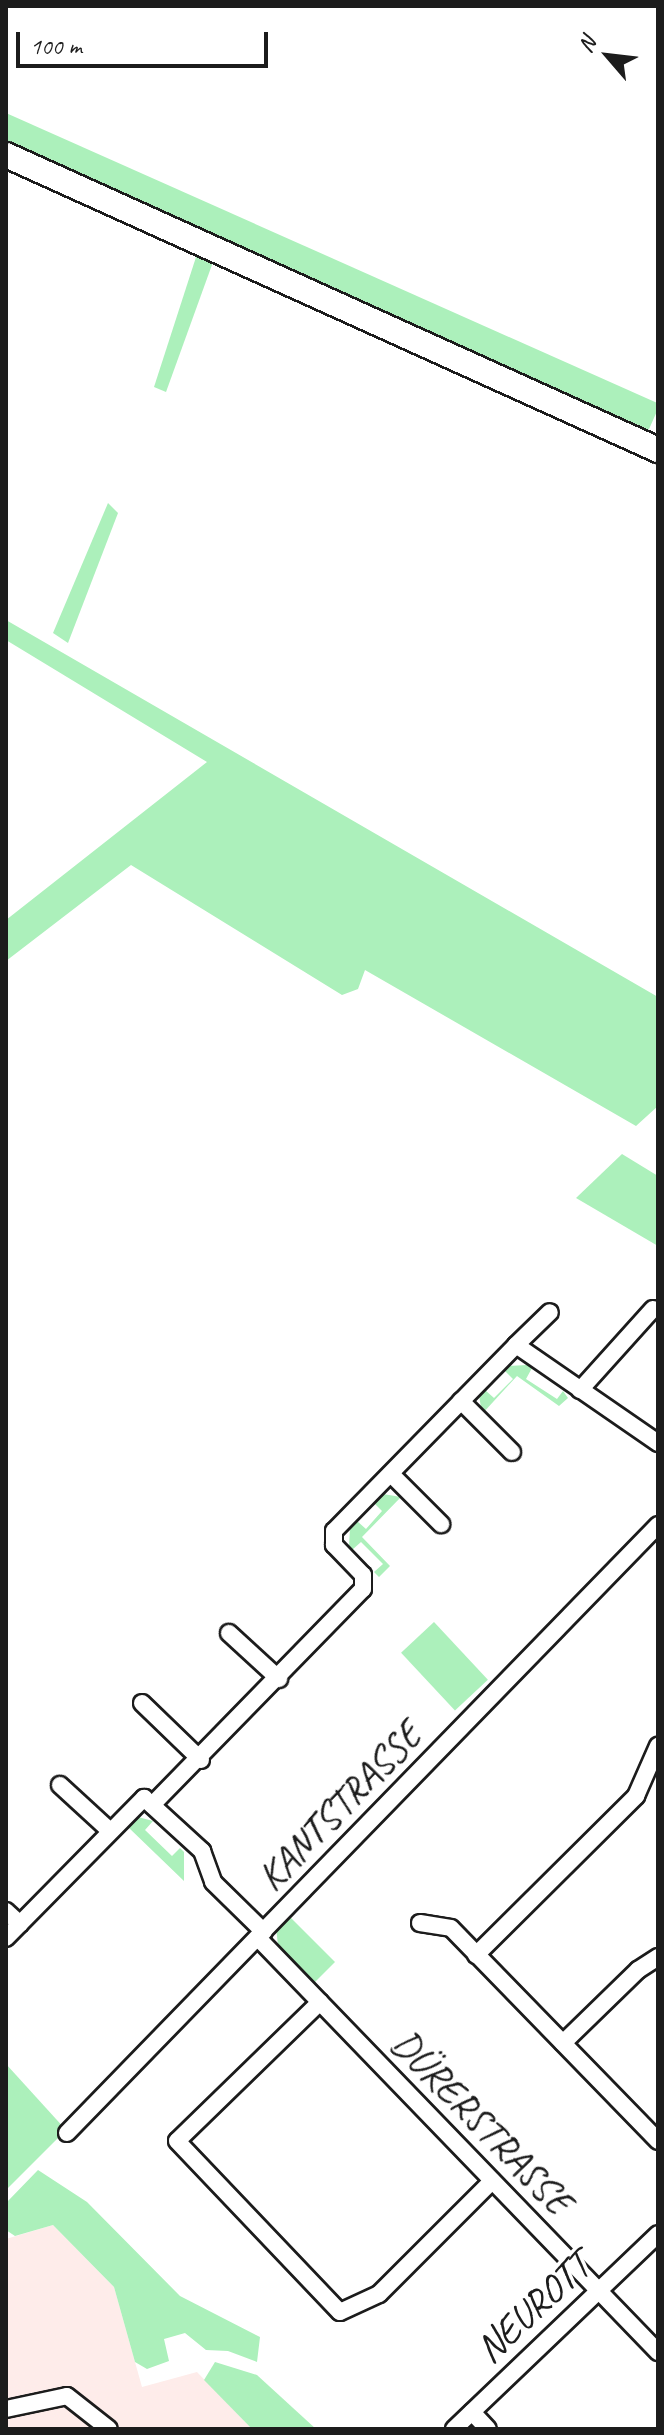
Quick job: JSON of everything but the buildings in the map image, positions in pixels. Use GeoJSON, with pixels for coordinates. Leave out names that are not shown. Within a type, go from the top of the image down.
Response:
{"type":"FeatureCollection","features":[{"type":"Feature","properties":{"kind":"street"},"geometry":{"type":"LineString","coordinates":[[6,155],[658,450]]}},
{"type":"Feature","properties":{"kind":"street"},"geometry":{"type":"LineString","coordinates":[[580,1390],[653,1309]]}},
{"type":"Feature","properties":{"kind":"street"},"geometry":{"type":"LineString","coordinates":[[6,1938],[144,1798],[152,1805],[201,1760],[363,1589],[363,1575],[334,1545],[334,1531],[550,1312]]}},
{"type":"Feature","properties":{"kind":"street"},"geometry":{"type":"LineString","coordinates":[[516,1345],[658,1443]]}},
{"type":"Feature","properties":{"kind":"street"},"geometry":{"type":"LineString","coordinates":[[461,1401],[512,1452]]}},
{"type":"Feature","properties":{"kind":"street"},"geometry":{"type":"LineString","coordinates":[[391,1474],[441,1524]]}},
{"type":"Feature","properties":{"kind":"street","name":"KANTSTRASSE"},"geometry":{"type":"LineString","coordinates":[[67,2133],[658,1525]]}},
{"type":"Feature","properties":{"kind":"street"},"geometry":{"type":"LineString","coordinates":[[229,1633],[279,1679]]}},
{"type":"Feature","properties":{"kind":"street"},"geometry":{"type":"LineString","coordinates":[[142,1703],[201,1760]]}},
{"type":"Feature","properties":{"kind":"street"},"geometry":{"type":"LineString","coordinates":[[476,1955],[636,1796],[658,1746]]}},
{"type":"Feature","properties":{"kind":"street"},"geometry":{"type":"LineString","coordinates":[[60,1785],[110,1831]]}},
{"type":"Feature","properties":{"kind":"street","name":"DÜRERSTRASSE"},"geometry":{"type":"LineString","coordinates":[[152,1805],[202,1851],[213,1882],[320,2002],[658,2352]]}},
{"type":"Feature","properties":{"kind":"street"},"geometry":{"type":"LineString","coordinates":[[6,1911],[20,1924]]}},
{"type":"Feature","properties":{"kind":"street"},"geometry":{"type":"LineString","coordinates":[[420,1923],[451,1928],[658,2141]]}},
{"type":"Feature","properties":{"kind":"street"},"geometry":{"type":"LineString","coordinates":[[563,2043],[638,1970],[658,1957]]}},
{"type":"Feature","properties":{"kind":"street"},"geometry":{"type":"LineString","coordinates":[[320,2002],[177,2141],[340,2312],[379,2294],[492,2181]]}},
{"type":"Feature","properties":{"kind":"street","name":"NEUROTT"},"geometry":{"type":"LineString","coordinates":[[454,2429],[658,2234]]}},
{"type":"Feature","properties":{"kind":"street"},"geometry":{"type":"LineString","coordinates":[[6,2409],[67,2396],[109,2429]]}},
{"type":"Feature","properties":{"kind":"street"},"geometry":{"type":"LineString","coordinates":[[472,2412],[488,2429]]}},
{"type":"Feature","properties":{"kind":"shaded area"},"geometry":{"type":"Polygon","coordinates":[[[53,2225],[114,2287],[142,2387],[197,2372],[252,2429],[6,2429],[6,2239],[53,2225]]]}},
{"type":"Feature","properties":{"kind":"green space"},"geometry":{"type":"Polygon","coordinates":[[[6,113],[658,403],[649,430],[6,144],[6,113]]]}},
{"type":"Feature","properties":{"kind":"green space"},"geometry":{"type":"Polygon","coordinates":[[[197,254],[213,262],[166,392],[154,387],[197,254]]]}},
{"type":"Feature","properties":{"kind":"green space"},"geometry":{"type":"Polygon","coordinates":[[[108,503],[118,513],[68,643],[53,633],[108,503]]]}},
{"type":"Feature","properties":{"kind":"green space"},"geometry":{"type":"Polygon","coordinates":[[[6,620],[658,997],[658,1106],[636,1126],[365,970],[358,989],[342,995],[131,865],[6,961],[6,920],[207,762],[6,640],[6,620]]]}},
{"type":"Feature","properties":{"kind":"green space"},"geometry":{"type":"Polygon","coordinates":[[[622,1154],[658,1176],[658,1246],[576,1198],[622,1154]]]}},
{"type":"Feature","properties":{"kind":"green space"},"geometry":{"type":"Polygon","coordinates":[[[527,1365],[532,1368],[526,1379],[557,1399],[563,1391],[568,1398],[559,1406],[517,1376],[482,1414],[479,1395],[485,1390],[494,1398],[513,1379],[504,1370],[508,1366],[527,1365]]]}},
{"type":"Feature","properties":{"kind":"green space"},"geometry":{"type":"Polygon","coordinates":[[[383,1494],[401,1497],[362,1537],[390,1566],[379,1577],[374,1572],[383,1564],[361,1542],[352,1550],[349,1547],[350,1528],[357,1521],[366,1529],[382,1511],[374,1503],[383,1494]]]}},
{"type":"Feature","properties":{"kind":"green space"},"geometry":{"type":"Polygon","coordinates":[[[434,1622],[488,1680],[455,1710],[401,1653],[434,1622]]]}},
{"type":"Feature","properties":{"kind":"green space"},"geometry":{"type":"Polygon","coordinates":[[[138,1817],[153,1821],[145,1830],[172,1856],[180,1848],[184,1852],[184,1881],[128,1827],[138,1817]]]}},
{"type":"Feature","properties":{"kind":"green space"},"geometry":{"type":"Polygon","coordinates":[[[288,1915],[335,1962],[315,1982],[278,1946],[276,1926],[288,1915]]]}},
{"type":"Feature","properties":{"kind":"green space"},"geometry":{"type":"Polygon","coordinates":[[[6,2064],[66,2130],[6,2190],[6,2064]]]}},
{"type":"Feature","properties":{"kind":"green space"},"geometry":{"type":"Polygon","coordinates":[[[38,2170],[87,2202],[180,2296],[260,2337],[257,2362],[228,2351],[206,2350],[185,2333],[164,2339],[169,2361],[147,2369],[135,2362],[114,2287],[53,2225],[15,2236],[6,2230],[6,2203],[38,2170]]]}},
{"type":"Feature","properties":{"kind":"green space"},"geometry":{"type":"Polygon","coordinates":[[[215,2362],[257,2375],[316,2429],[252,2429],[204,2380],[215,2362]]]}}]}
